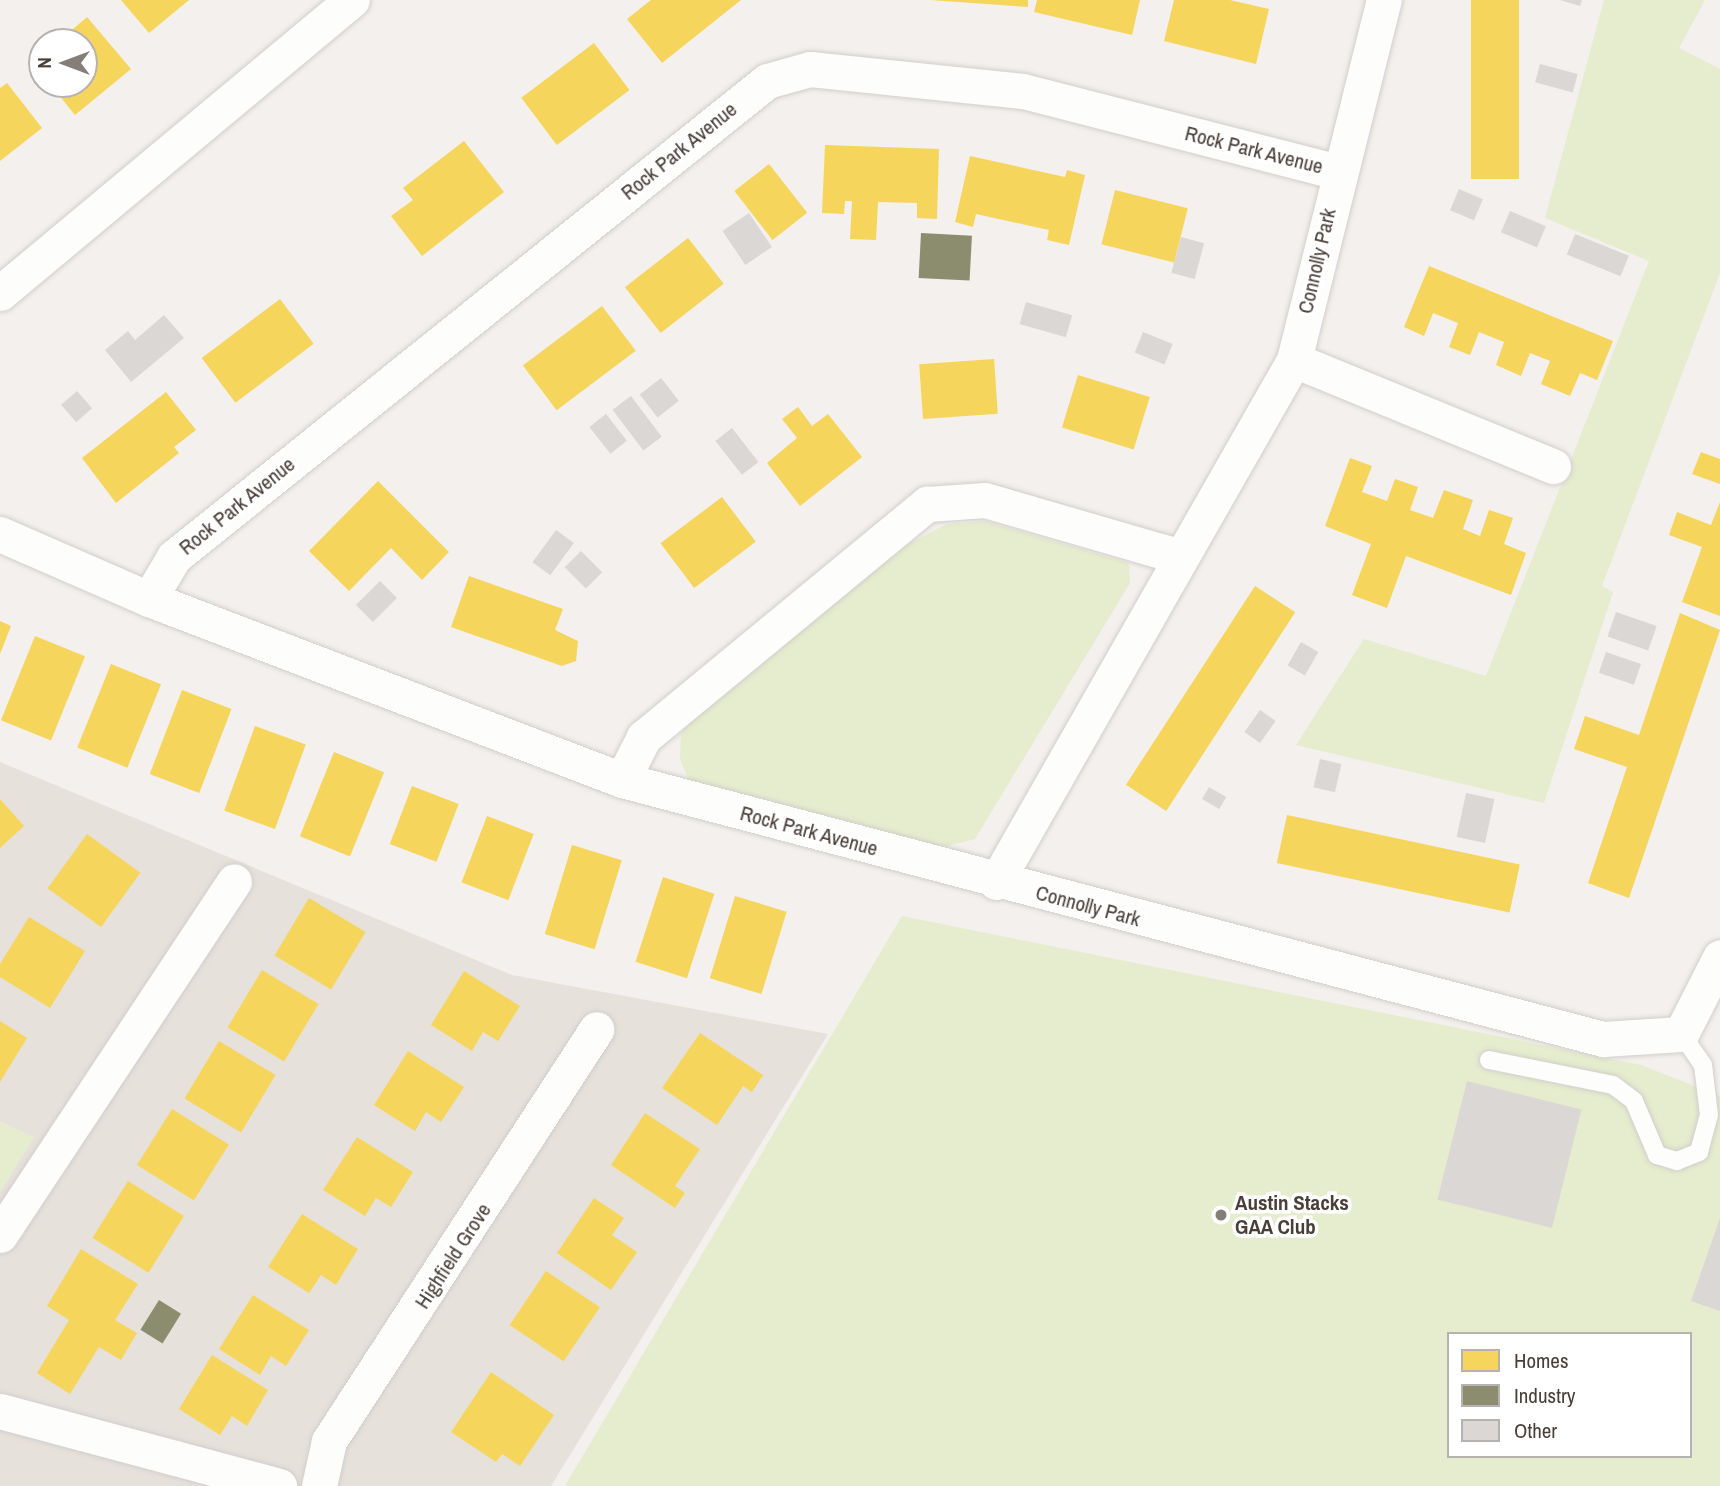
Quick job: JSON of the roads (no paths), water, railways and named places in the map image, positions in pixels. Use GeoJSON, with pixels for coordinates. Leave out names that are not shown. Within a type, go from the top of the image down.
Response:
{"type":"FeatureCollection","features":[{"type":"Feature","properties":{"kind":"street"},"geometry":{"type":"LineString","coordinates":[[0,293],[352,0]]}},
{"type":"Feature","properties":{"kind":"street","name":"Connolly Park"},"geometry":{"type":"LineString","coordinates":[[1384,0],[1294,360],[996,882],[1604,1039],[1681,1034]]}},
{"type":"Feature","properties":{"kind":"street","name":"Rock Park Avenue"},"geometry":{"type":"LineString","coordinates":[[149,599],[174,557],[767,81],[810,69],[1023,91],[1339,172]]}},
{"type":"Feature","properties":{"kind":"street"},"geometry":{"type":"LineString","coordinates":[[1294,360],[1553,466]]}},
{"type":"Feature","properties":{"kind":"street"},"geometry":{"type":"LineString","coordinates":[[622,779],[644,737],[927,504],[985,499],[1181,557]]}},
{"type":"Feature","properties":{"kind":"street","name":"Rock Park Avenue"},"geometry":{"type":"LineString","coordinates":[[0,534],[149,599],[622,779],[996,882]]}},
{"type":"Feature","properties":{"kind":"street"},"geometry":{"type":"LineString","coordinates":[[0,1235],[234,882]]}},
{"type":"Feature","properties":{"kind":"street"},"geometry":{"type":"LineString","coordinates":[[1681,1034],[1720,957]]}},
{"type":"Feature","properties":{"kind":"street","name":"Highfield Grove"},"geometry":{"type":"LineString","coordinates":[[319,1486],[329,1441],[597,1029]]}},
{"type":"Feature","properties":{"kind":"street"},"geometry":{"type":"LineString","coordinates":[[0,1411],[278,1486]]}},
{"type":"Feature","properties":{"kind":"lane"},"geometry":{"type":"LineString","coordinates":[[1489,1060],[1613,1085],[1634,1101],[1657,1155],[1677,1161],[1699,1152],[1709,1115],[1703,1065],[1681,1034]]}},
{"type":"Feature","properties":{"kind":"place","name":"Austin Stacks GAA Club"},"geometry":{"type":"Point","coordinates":[1221,1215]}}]}
